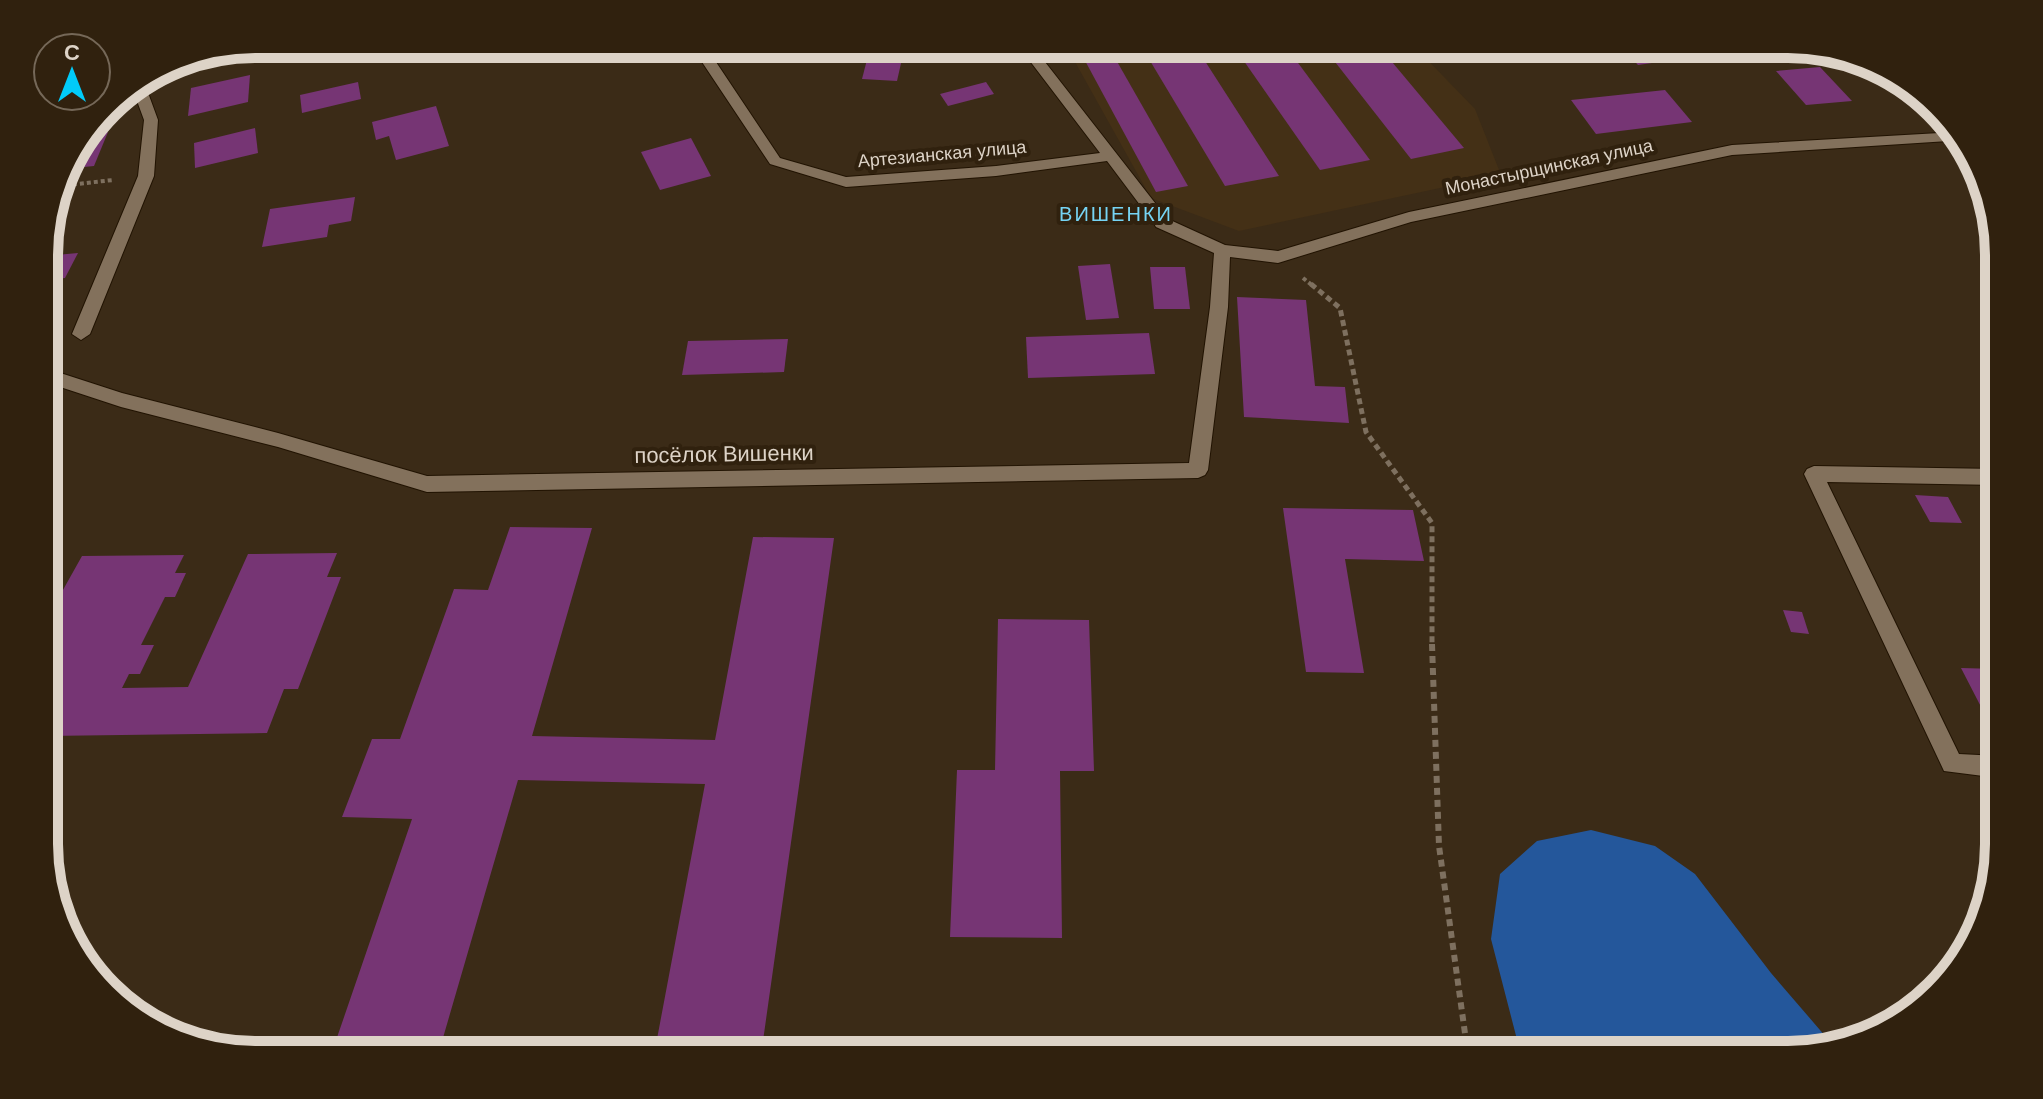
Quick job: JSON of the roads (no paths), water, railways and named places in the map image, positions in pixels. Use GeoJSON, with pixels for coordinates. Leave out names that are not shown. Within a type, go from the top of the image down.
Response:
{"type":"FeatureCollection","features":[{"type":"Feature","properties":{"kind":"street","name":"Артезианская улица"},"geometry":{"type":"LineString","coordinates":[[706,58],[775,161],[846,182],[996,171],[1112,156]]}},
{"type":"Feature","properties":{"kind":"street"},"geometry":{"type":"LineString","coordinates":[[1035,58],[1112,156]]}},
{"type":"Feature","properties":{"kind":"street"},"geometry":{"type":"LineString","coordinates":[[81,334],[146,176],[151,120],[141,94]]}},
{"type":"Feature","properties":{"kind":"street","name":"Монастырщинская улица"},"geometry":{"type":"LineString","coordinates":[[1112,156],[1162,223],[1222,250],[1278,257],[1409,217],[1732,150],[1946,137]]}},
{"type":"Feature","properties":{"kind":"street","name":"посёлок Вишенки"},"geometry":{"type":"LineString","coordinates":[[58,379],[121,400],[278,440],[427,484],[1198,470],[1219,307],[1222,250]]}},
{"type":"Feature","properties":{"kind":"street"},"geometry":{"type":"LineString","coordinates":[[1985,477],[1814,474],[1952,764],[1985,766]]}},
{"type":"Feature","properties":{"kind":"water"},"geometry":{"type":"Polygon","coordinates":[[[1591,830],[1655,846],[1695,874],[1771,973],[1826,1037],[1801,1041],[1517,1041],[1491,939],[1500,874],[1537,841],[1591,830]]]}},
{"type":"Feature","properties":{"kind":"district","name":"ВИШЕНКИ"},"geometry":{"type":"Point","coordinates":[1116,214]}}]}
